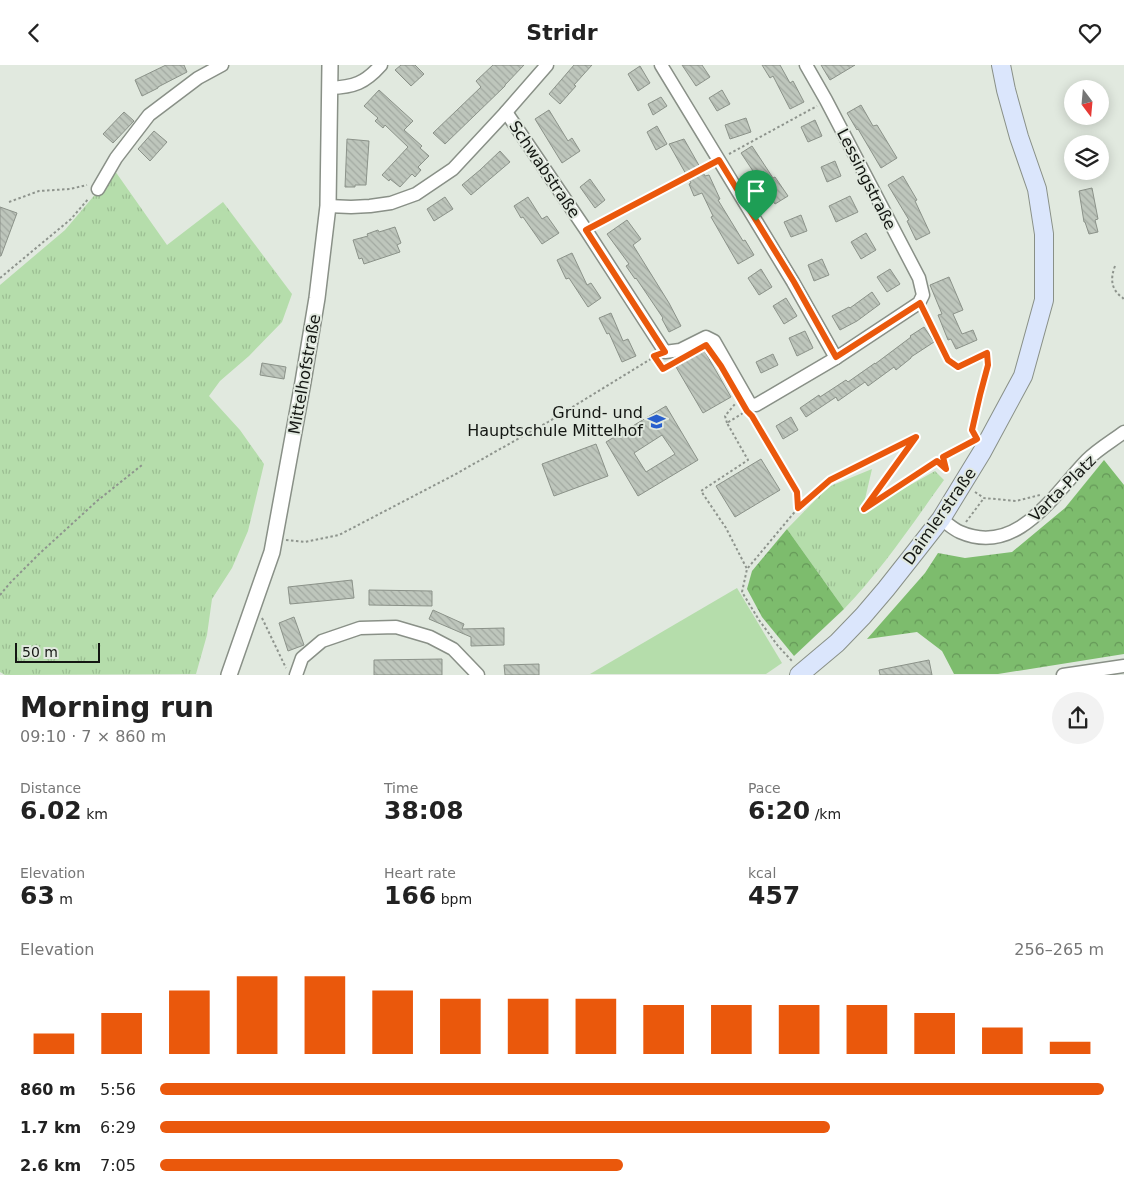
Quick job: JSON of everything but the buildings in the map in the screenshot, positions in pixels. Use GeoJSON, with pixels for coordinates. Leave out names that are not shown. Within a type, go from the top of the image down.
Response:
{"type":"FeatureCollection","features":[{"type":"Feature","properties":{"kind":"main road","name":"Daimlerstraße"},"geometry":{"type":"LineString","coordinates":[[800,674],[837,643],[863,616],[941,519],[982,452],[1023,376],[1044,300],[1044,234],[1037,189],[1016,128],[1001,65]]}},
{"type":"Feature","properties":{"kind":"street"},"geometry":{"type":"LineString","coordinates":[[100,185],[116,157],[148,115],[198,78],[222,65]]}},
{"type":"Feature","properties":{"kind":"street","name":"Mittelhofstraße"},"geometry":{"type":"LineString","coordinates":[[229,675],[272,552],[312,326],[328,206],[330,65]]}},
{"type":"Feature","properties":{"kind":"street"},"geometry":{"type":"LineString","coordinates":[[330,88],[351,87],[364,80],[381,65]]}},
{"type":"Feature","properties":{"kind":"street"},"geometry":{"type":"LineString","coordinates":[[328,206],[370,206],[391,203],[416,194],[454,169],[548,65]]}},
{"type":"Feature","properties":{"kind":"street"},"geometry":{"type":"LineString","coordinates":[[661,65],[794,282],[836,357]]}},
{"type":"Feature","properties":{"kind":"street","name":"Lessingstraße"},"geometry":{"type":"LineString","coordinates":[[806,65],[919,278],[921,299]]}},
{"type":"Feature","properties":{"kind":"street","name":"Schwabstraße"},"geometry":{"type":"LineString","coordinates":[[506,112],[586,230],[660,354]]}},
{"type":"Feature","properties":{"kind":"street"},"geometry":{"type":"LineString","coordinates":[[660,354],[680,350],[706,337],[714,341],[746,404],[756,405],[836,357],[921,299]]}},
{"type":"Feature","properties":{"kind":"street","name":"Varta-Platz"},"geometry":{"type":"LineString","coordinates":[[941,519],[958,531],[980,538],[1001,536],[1013,532],[1041,511],[1089,459],[1124,431]]}},
{"type":"Feature","properties":{"kind":"street"},"geometry":{"type":"LineString","coordinates":[[296,675],[302,658],[322,641],[360,628],[396,627],[430,637],[453,649],[478,675]]}},
{"type":"Feature","properties":{"kind":"street"},"geometry":{"type":"LineString","coordinates":[[1063,675],[1124,665]]}},
{"type":"Feature","properties":{"kind":"path"},"geometry":{"type":"LineString","coordinates":[[586,230],[719,160],[826,100]]}},
{"type":"Feature","properties":{"kind":"path"},"geometry":{"type":"LineString","coordinates":[[9,202],[39,191],[100,185]]}},
{"type":"Feature","properties":{"kind":"path"},"geometry":{"type":"LineString","coordinates":[[0,278],[71,219],[100,185]]}},
{"type":"Feature","properties":{"kind":"path"},"geometry":{"type":"LineString","coordinates":[[1115,266],[1112,273],[1112,283],[1116,293],[1124,301]]}},
{"type":"Feature","properties":{"kind":"path"},"geometry":{"type":"LineString","coordinates":[[800,674],[758,620],[742,592],[747,569],[798,508],[830,480],[916,437],[864,509],[937,461],[946,469],[943,457],[977,439],[972,430],[988,365],[987,353],[958,367],[948,360],[921,299]]}},
{"type":"Feature","properties":{"kind":"path"},"geometry":{"type":"LineString","coordinates":[[275,538],[305,542],[339,535],[454,475],[548,422],[660,354],[663,369],[672,364]]}},
{"type":"Feature","properties":{"kind":"path"},"geometry":{"type":"LineString","coordinates":[[746,404],[797,492],[798,508]]}},
{"type":"Feature","properties":{"kind":"path"},"geometry":{"type":"LineString","coordinates":[[727,423],[746,404]]}},
{"type":"Feature","properties":{"kind":"path"},"geometry":{"type":"LineString","coordinates":[[746,404],[725,416],[748,460],[701,491],[726,528],[747,569]]}},
{"type":"Feature","properties":{"kind":"path"},"geometry":{"type":"LineString","coordinates":[[0,595],[39,554],[97,501],[142,465]]}},
{"type":"Feature","properties":{"kind":"path"},"geometry":{"type":"LineString","coordinates":[[975,492],[984,497],[1016,501],[1038,495],[1055,496]]}},
{"type":"Feature","properties":{"kind":"path"},"geometry":{"type":"LineString","coordinates":[[972,515],[984,497]]}},
{"type":"Feature","properties":{"kind":"path"},"geometry":{"type":"LineString","coordinates":[[251,611],[262,616],[289,675]]}},
{"type":"Feature","properties":{"kind":"green space"},"geometry":{"type":"Polygon","coordinates":[[[115,171],[167,245],[223,202],[292,294],[282,322],[249,356],[220,381],[209,396],[240,430],[264,464],[248,531],[232,568],[212,599],[207,635],[196,674],[5,675],[0,672],[0,285],[65,230],[115,171]]]}},
{"type":"Feature","properties":{"kind":"green space"},"geometry":{"type":"Polygon","coordinates":[[[1104,460],[1124,485],[1124,654],[998,674],[954,674],[942,651],[917,632],[867,639],[925,573],[938,553],[965,558],[1012,552],[1065,508],[1104,460]]]}},
{"type":"Feature","properties":{"kind":"green space"},"geometry":{"type":"Polygon","coordinates":[[[872,469],[862,512],[935,471],[944,480],[884,563],[844,609],[787,529],[828,487],[872,469]]]}},
{"type":"Feature","properties":{"kind":"green space"},"geometry":{"type":"Polygon","coordinates":[[[787,529],[844,609],[794,656],[762,617],[747,589],[752,571],[787,529]]]}},
{"type":"Feature","properties":{"kind":"green space"},"geometry":{"type":"Polygon","coordinates":[[[737,588],[782,663],[766,674],[590,674],[737,588]]]}},
{"type":"Feature","properties":{"kind":"place","name":"Grund- und Hauptschule Mittelhof"},"geometry":{"type":"Point","coordinates":[657,421]}},
{"type":"Feature","properties":{"kind":"route"},"geometry":{"type":"LineString","coordinates":[[719,160],[756,221],[794,282],[836,357],[920,303],[948,360],[958,367],[987,353],[988,365],[972,430],[977,439],[943,457],[946,469],[937,461],[864,509],[916,437],[830,480],[798,508],[797,492],[752,416],[706,345],[663,369],[654,356],[665,352],[586,230],[719,160]]}}]}
